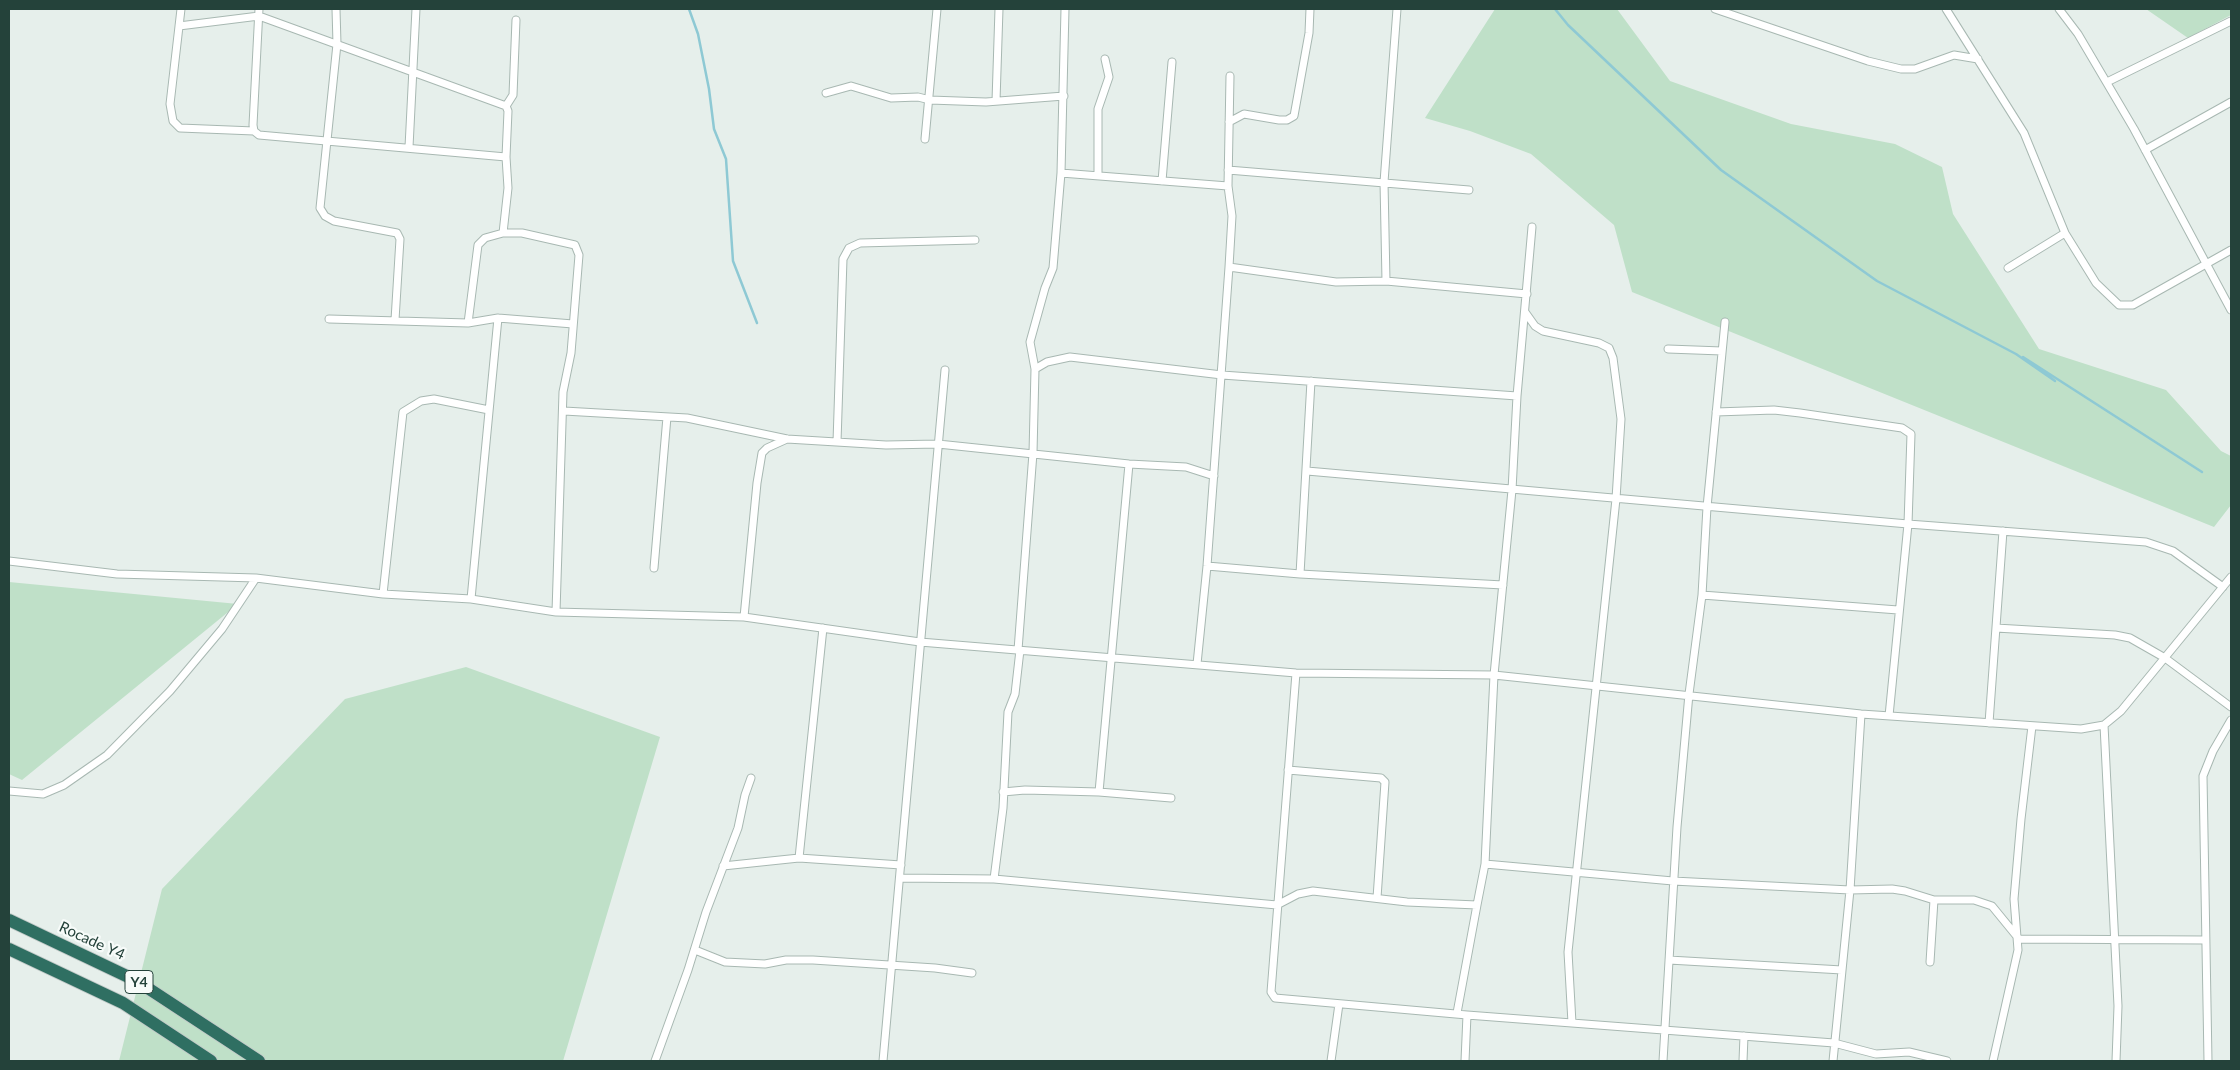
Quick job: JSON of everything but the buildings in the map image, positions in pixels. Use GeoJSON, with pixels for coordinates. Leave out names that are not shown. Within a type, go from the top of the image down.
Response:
{"type":"FeatureCollection","features":[{"type":"Feature","properties":{"kind":"highway","name":"Rocade Y4"},"geometry":{"type":"LineString","coordinates":[[9,920],[137,981],[259,1061]]}},
{"type":"Feature","properties":{"kind":"highway","name":"Y4"},"geometry":{"type":"LineString","coordinates":[[9,949],[123,1003],[211,1061]]}},
{"type":"Feature","properties":{"kind":"street"},"geometry":{"type":"LineString","coordinates":[[181,9],[170,104],[174,121],[180,128],[254,131],[259,135],[506,157]]}},
{"type":"Feature","properties":{"kind":"street"},"geometry":{"type":"LineString","coordinates":[[336,9],[337,44],[320,208],[325,216],[334,221],[397,233],[400,239],[395,320]]}},
{"type":"Feature","properties":{"kind":"street"},"geometry":{"type":"LineString","coordinates":[[409,147],[416,9]]}},
{"type":"Feature","properties":{"kind":"street"},"geometry":{"type":"LineString","coordinates":[[926,139],[937,9]]}},
{"type":"Feature","properties":{"kind":"street"},"geometry":{"type":"LineString","coordinates":[[996,101],[999,9]]}},
{"type":"Feature","properties":{"kind":"street"},"geometry":{"type":"LineString","coordinates":[[994,879],[1003,792],[1008,712],[1015,694],[1033,453],[1035,369],[1030,342],[1045,288],[1053,268],[1061,173],[1065,9]]}},
{"type":"Feature","properties":{"kind":"street"},"geometry":{"type":"LineString","coordinates":[[1229,122],[1244,114],[1279,120],[1287,120],[1294,116],[1309,34],[1310,9]]}},
{"type":"Feature","properties":{"kind":"street"},"geometry":{"type":"LineString","coordinates":[[1386,281],[1384,182],[1397,9]]}},
{"type":"Feature","properties":{"kind":"street"},"geometry":{"type":"LineString","coordinates":[[1715,9],[1868,62],[1900,69],[1915,69],[1954,55],[1978,59]]}},
{"type":"Feature","properties":{"kind":"street"},"geometry":{"type":"LineString","coordinates":[[1946,9],[2024,132],[2065,233],[2096,283],[2119,305],[2133,305],[2208,265],[2231,250]]}},
{"type":"Feature","properties":{"kind":"street"},"geometry":{"type":"LineString","coordinates":[[2059,9],[2078,34],[2107,82],[2231,310]]}},
{"type":"Feature","properties":{"kind":"street"},"geometry":{"type":"LineString","coordinates":[[179,26],[259,12],[337,44],[506,106]]}},
{"type":"Feature","properties":{"kind":"street"},"geometry":{"type":"LineString","coordinates":[[254,131],[259,12]]}},
{"type":"Feature","properties":{"kind":"street"},"geometry":{"type":"LineString","coordinates":[[506,106],[513,95],[516,20]]}},
{"type":"Feature","properties":{"kind":"street"},"geometry":{"type":"LineString","coordinates":[[2107,82],[2231,22]]}},
{"type":"Feature","properties":{"kind":"street"},"geometry":{"type":"LineString","coordinates":[[1098,174],[1098,109],[1109,77],[1105,60]]}},
{"type":"Feature","properties":{"kind":"street"},"geometry":{"type":"LineString","coordinates":[[1162,181],[1172,62]]}},
{"type":"Feature","properties":{"kind":"street"},"geometry":{"type":"LineString","coordinates":[[1197,664],[1207,566],[1222,375],[1232,216],[1228,186],[1230,76]]}},
{"type":"Feature","properties":{"kind":"street"},"geometry":{"type":"LineString","coordinates":[[826,93],[851,86],[883,97],[918,96],[930,100],[996,101],[1064,96]]}},
{"type":"Feature","properties":{"kind":"street"},"geometry":{"type":"LineString","coordinates":[[2145,150],[2231,102]]}},
{"type":"Feature","properties":{"kind":"street"},"geometry":{"type":"LineString","coordinates":[[503,233],[508,198],[506,157],[508,111],[506,106]]}},
{"type":"Feature","properties":{"kind":"street"},"geometry":{"type":"LineString","coordinates":[[1228,170],[1469,190]]}},
{"type":"Feature","properties":{"kind":"street"},"geometry":{"type":"LineString","coordinates":[[1061,173],[1098,174],[1228,186]]}},
{"type":"Feature","properties":{"kind":"street"},"geometry":{"type":"LineString","coordinates":[[1457,1013],[1485,864],[1494,675],[1512,490],[1517,396],[1532,227]]}},
{"type":"Feature","properties":{"kind":"street"},"geometry":{"type":"LineString","coordinates":[[468,323],[478,245],[485,238],[503,233],[522,233],[574,244],[578,248],[573,324],[563,392],[564,411],[556,612]]}},
{"type":"Feature","properties":{"kind":"street"},"geometry":{"type":"LineString","coordinates":[[2008,268],[2065,233]]}},
{"type":"Feature","properties":{"kind":"street"},"geometry":{"type":"LineString","coordinates":[[836,442],[844,259],[848,248],[860,243],[975,240]]}},
{"type":"Feature","properties":{"kind":"street"},"geometry":{"type":"LineString","coordinates":[[1229,268],[1336,282],[1386,281],[1527,294]]}},
{"type":"Feature","properties":{"kind":"street"},"geometry":{"type":"LineString","coordinates":[[1525,312],[1535,326],[1543,331],[1599,343],[1609,348],[1613,358],[1620,419],[1616,499],[1568,952],[1572,1023]]}},
{"type":"Feature","properties":{"kind":"street"},"geometry":{"type":"LineString","coordinates":[[329,318],[468,323],[498,318],[573,324]]}},
{"type":"Feature","properties":{"kind":"street"},"geometry":{"type":"LineString","coordinates":[[471,599],[498,318]]}},
{"type":"Feature","properties":{"kind":"street"},"geometry":{"type":"LineString","coordinates":[[1663,1061],[1673,882],[1689,694],[1702,596],[1707,507],[1725,322]]}},
{"type":"Feature","properties":{"kind":"street"},"geometry":{"type":"LineString","coordinates":[[1668,349],[1722,351]]}},
{"type":"Feature","properties":{"kind":"street"},"geometry":{"type":"LineString","coordinates":[[1035,369],[1047,362],[1070,357],[1222,375],[1517,396]]}},
{"type":"Feature","properties":{"kind":"street"},"geometry":{"type":"LineString","coordinates":[[883,1061],[901,878],[945,370]]}},
{"type":"Feature","properties":{"kind":"street"},"geometry":{"type":"LineString","coordinates":[[1300,574],[1311,381]]}},
{"type":"Feature","properties":{"kind":"street"},"geometry":{"type":"LineString","coordinates":[[383,594],[403,412],[421,401],[434,399],[489,410]]}},
{"type":"Feature","properties":{"kind":"street"},"geometry":{"type":"LineString","coordinates":[[1716,412],[1774,410],[1908,430],[1911,434],[1908,524],[1889,716]]}},
{"type":"Feature","properties":{"kind":"street"},"geometry":{"type":"LineString","coordinates":[[564,411],[687,418],[788,439],[938,444],[1129,464],[1186,466],[1214,476]]}},
{"type":"Feature","properties":{"kind":"street"},"geometry":{"type":"LineString","coordinates":[[654,568],[668,417]]}},
{"type":"Feature","properties":{"kind":"street"},"geometry":{"type":"LineString","coordinates":[[744,617],[757,483],[762,453],[766,448],[788,439]]}},
{"type":"Feature","properties":{"kind":"street"},"geometry":{"type":"LineString","coordinates":[[1099,792],[1113,656],[1129,464]]}},
{"type":"Feature","properties":{"kind":"street"},"geometry":{"type":"LineString","coordinates":[[1307,471],[1707,507],[2146,542],[2161,545],[2174,551],[2223,587]]}},
{"type":"Feature","properties":{"kind":"street"},"geometry":{"type":"LineString","coordinates":[[1989,723],[2003,531]]}},
{"type":"Feature","properties":{"kind":"street"},"geometry":{"type":"LineString","coordinates":[[9,561],[117,574],[256,578],[383,594],[471,599],[556,612],[744,617],[920,642],[1113,656],[1296,673],[1494,675],[1689,694],[1862,714],[2081,729],[2104,725],[2121,711],[2231,577]]}},
{"type":"Feature","properties":{"kind":"street"},"geometry":{"type":"LineString","coordinates":[[1207,566],[1300,574],[1503,584]]}},
{"type":"Feature","properties":{"kind":"street"},"geometry":{"type":"LineString","coordinates":[[9,791],[43,794],[64,785],[107,755],[170,691],[211,643],[256,578]]}},
{"type":"Feature","properties":{"kind":"street"},"geometry":{"type":"LineString","coordinates":[[1702,596],[1898,610]]}},
{"type":"Feature","properties":{"kind":"street"},"geometry":{"type":"LineString","coordinates":[[799,858],[823,628]]}},
{"type":"Feature","properties":{"kind":"street"},"geometry":{"type":"LineString","coordinates":[[1996,628],[2115,635],[2130,638],[2165,658],[2231,707]]}},
{"type":"Feature","properties":{"kind":"street"},"geometry":{"type":"LineString","coordinates":[[1296,673],[1272,996],[1467,1015],[1834,1043],[1876,1054],[1909,1052],[1948,1061]]}},
{"type":"Feature","properties":{"kind":"street"},"geometry":{"type":"LineString","coordinates":[[1833,1061],[1850,890],[1862,714]]}},
{"type":"Feature","properties":{"kind":"street"},"geometry":{"type":"LineString","coordinates":[[2208,1061],[2205,940],[2207,909],[2203,776],[2213,751],[2231,720]]}},
{"type":"Feature","properties":{"kind":"street"},"geometry":{"type":"LineString","coordinates":[[2104,725],[2118,1006],[2116,1061]]}},
{"type":"Feature","properties":{"kind":"street"},"geometry":{"type":"LineString","coordinates":[[1993,1061],[2019,939],[2014,899],[2032,726]]}},
{"type":"Feature","properties":{"kind":"street"},"geometry":{"type":"LineString","coordinates":[[1288,770],[1381,778],[1385,782],[1377,898]]}},
{"type":"Feature","properties":{"kind":"street"},"geometry":{"type":"LineString","coordinates":[[655,1061],[695,950],[706,912],[738,828],[744,795],[751,778]]}},
{"type":"Feature","properties":{"kind":"street"},"geometry":{"type":"LineString","coordinates":[[1003,792],[1025,790],[1099,792],[1171,798]]}},
{"type":"Feature","properties":{"kind":"street"},"geometry":{"type":"LineString","coordinates":[[724,866],[799,858],[901,865]]}},
{"type":"Feature","properties":{"kind":"street"},"geometry":{"type":"LineString","coordinates":[[1485,864],[1673,882],[1905,891],[1934,900],[1974,900],[1992,906],[2019,939]]}},
{"type":"Feature","properties":{"kind":"street"},"geometry":{"type":"LineString","coordinates":[[901,878],[994,879],[1278,905],[1298,894],[1313,891],[1377,898],[1477,905]]}},
{"type":"Feature","properties":{"kind":"street"},"geometry":{"type":"LineString","coordinates":[[1930,962],[1934,900]]}},
{"type":"Feature","properties":{"kind":"street"},"geometry":{"type":"LineString","coordinates":[[2019,939],[2115,938],[2205,940]]}},
{"type":"Feature","properties":{"kind":"street"},"geometry":{"type":"LineString","coordinates":[[695,950],[726,962],[765,964],[786,960],[813,960],[935,968],[972,973]]}},
{"type":"Feature","properties":{"kind":"street"},"geometry":{"type":"LineString","coordinates":[[1669,960],[1842,970]]}},
{"type":"Feature","properties":{"kind":"street"},"geometry":{"type":"LineString","coordinates":[[1331,1061],[1339,1004]]}},
{"type":"Feature","properties":{"kind":"street"},"geometry":{"type":"LineString","coordinates":[[1465,1061],[1467,1015]]}},
{"type":"Feature","properties":{"kind":"street"},"geometry":{"type":"LineString","coordinates":[[1743,1061],[1744,1036]]}},
{"type":"Feature","properties":{"kind":"green space"},"geometry":{"type":"Polygon","coordinates":[[[1495,9],[1617,9],[1670,81],[1791,124],[1895,144],[1942,167],[1953,214],[2039,349],[2166,390],[2221,451],[2231,456],[2231,505],[2214,527],[1632,292],[1614,225],[1531,154],[1470,131],[1425,118],[1495,9]]]}},
{"type":"Feature","properties":{"kind":"green space"},"geometry":{"type":"Polygon","coordinates":[[[2146,9],[2231,9],[2231,15],[2188,38],[2146,9]]]}},
{"type":"Feature","properties":{"kind":"green space"},"geometry":{"type":"Polygon","coordinates":[[[9,582],[238,604],[22,780],[9,774],[9,582]]]}},
{"type":"Feature","properties":{"kind":"green space"},"geometry":{"type":"Polygon","coordinates":[[[466,667],[660,737],[563,1061],[119,1061],[162,889],[345,699],[466,667]]]}},
{"type":"Feature","properties":{"kind":"waterway"},"geometry":{"type":"LineString","coordinates":[[689,9],[698,34],[709,89],[714,129],[726,159],[733,261],[757,323]]}},
{"type":"Feature","properties":{"kind":"waterway"},"geometry":{"type":"LineString","coordinates":[[1555,9],[1568,25],[1721,170],[1877,281],[2016,354],[2055,381],[2023,357],[2202,472]]}}]}
